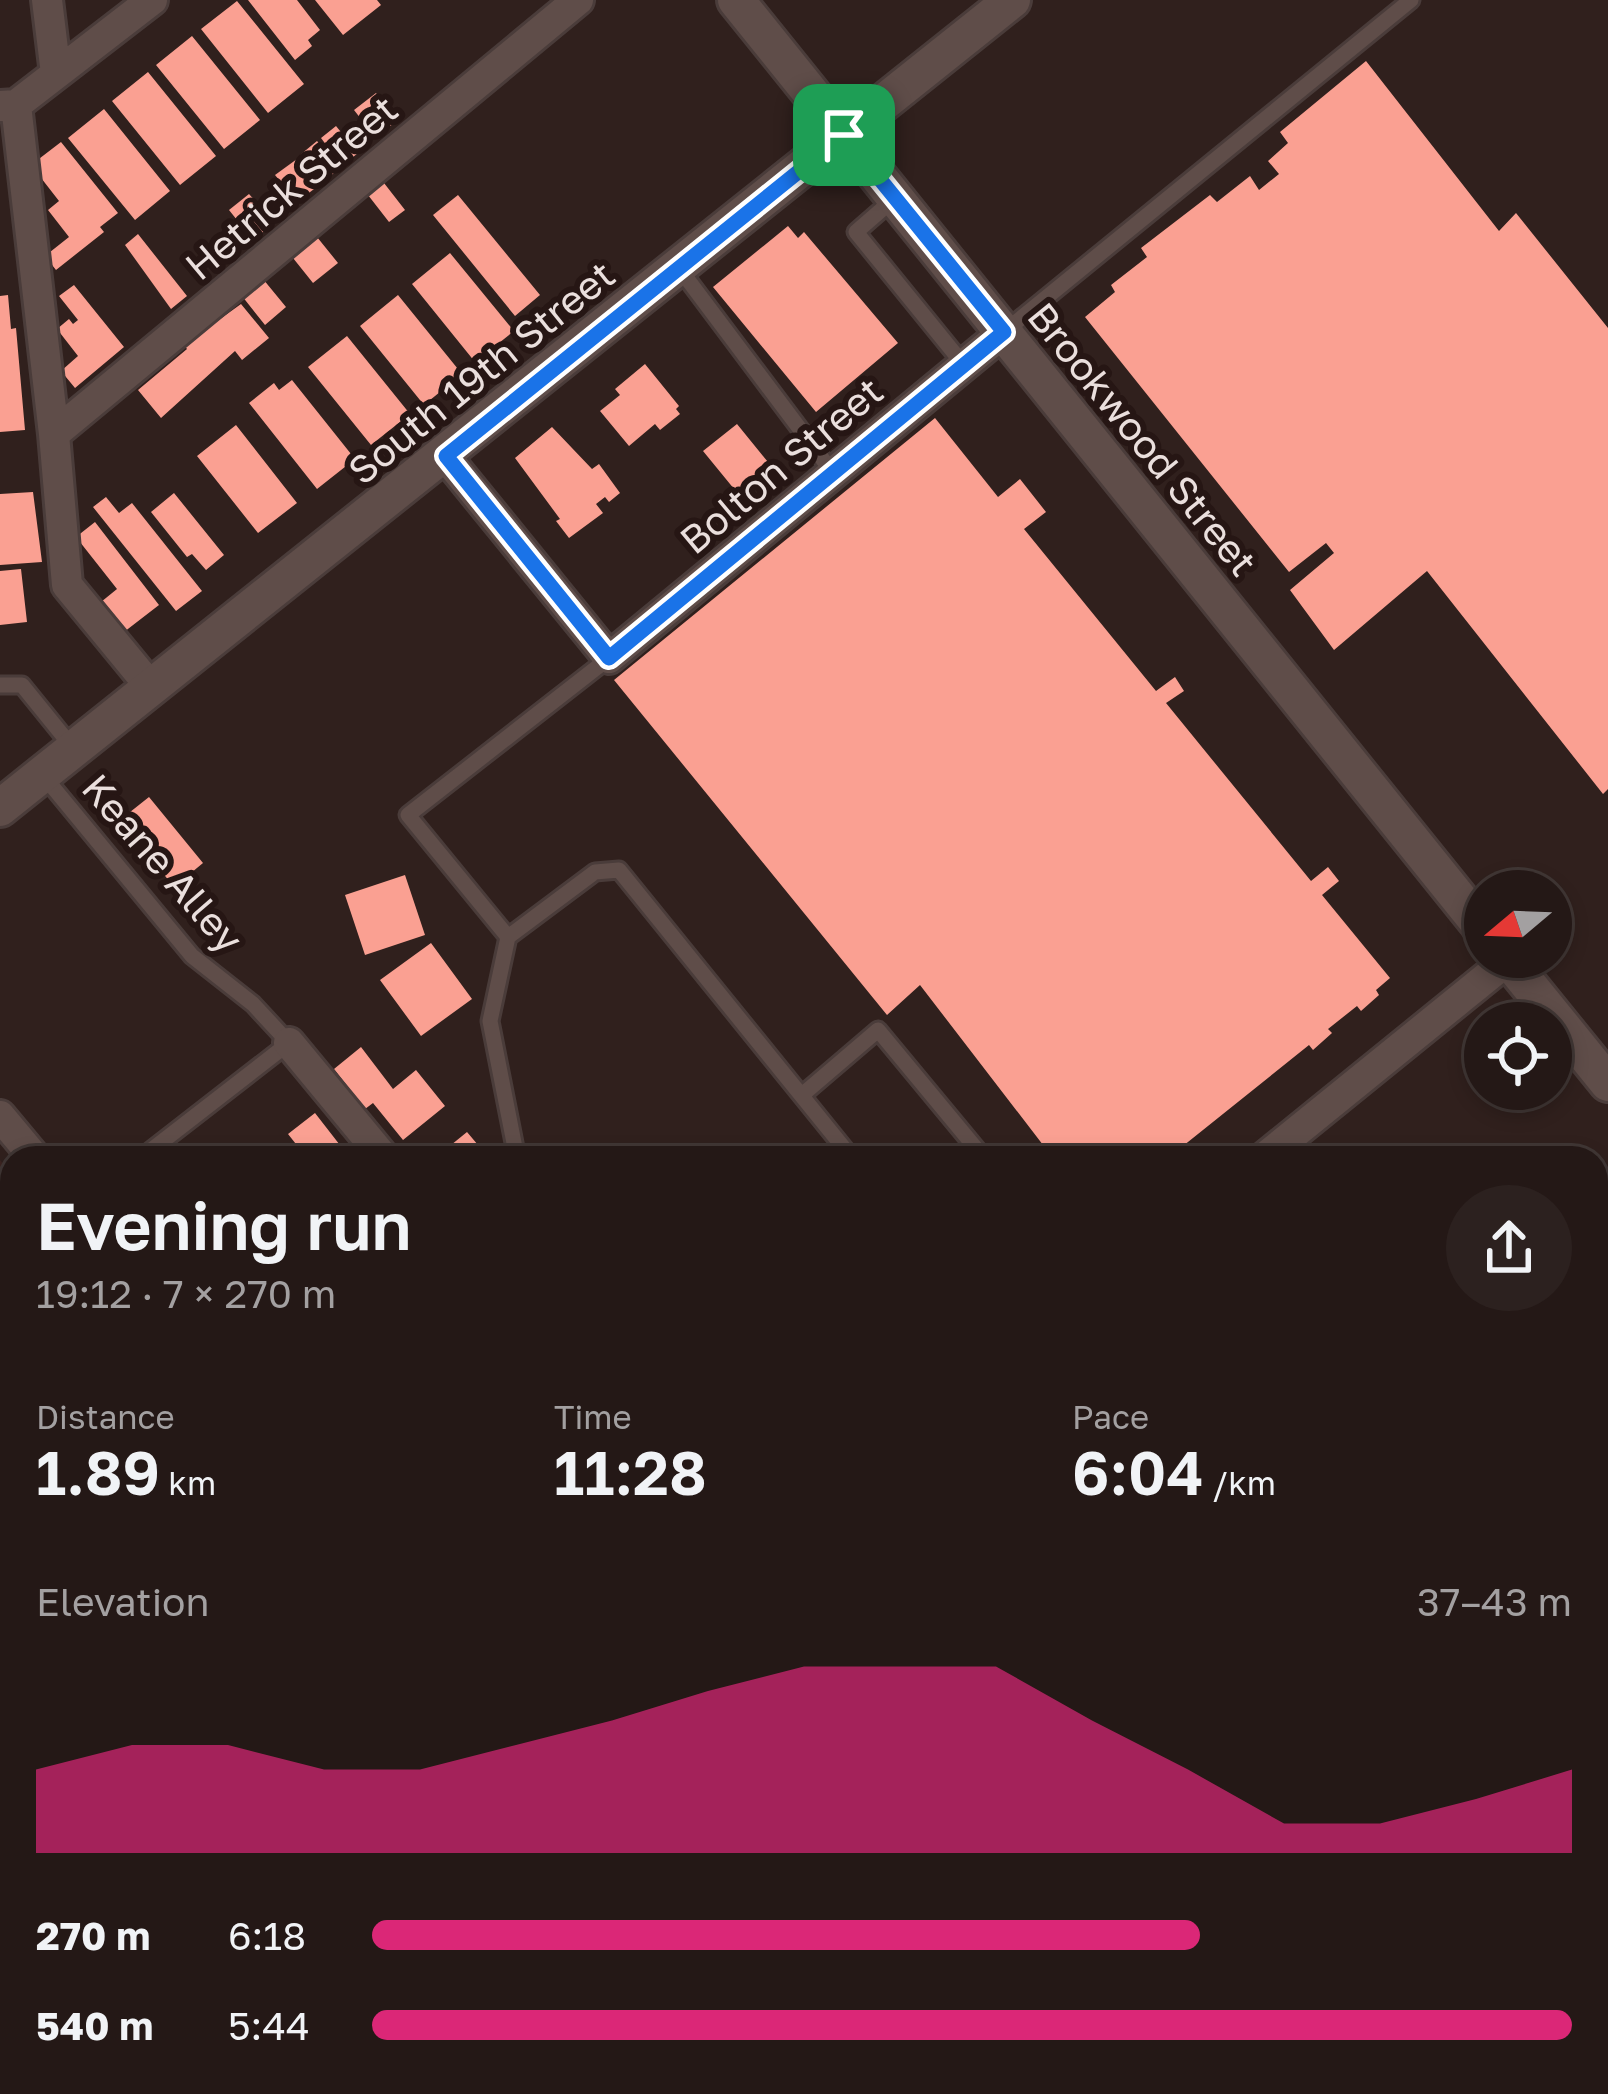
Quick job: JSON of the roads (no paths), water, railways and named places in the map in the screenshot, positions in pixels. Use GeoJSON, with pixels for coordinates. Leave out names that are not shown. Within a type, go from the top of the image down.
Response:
{"type":"FeatureCollection","features":[{"type":"Feature","properties":{"kind":"street"},"geometry":{"type":"LineString","coordinates":[[47,0],[56,74]]}},
{"type":"Feature","properties":{"kind":"street"},"geometry":{"type":"LineString","coordinates":[[150,686],[67,585],[54,434],[8,105],[152,0]]}},
{"type":"Feature","properties":{"kind":"street","name":"Hetrick Street"},"geometry":{"type":"LineString","coordinates":[[54,434],[578,0]]}},
{"type":"Feature","properties":{"kind":"street","name":"Brookwood Street"},"geometry":{"type":"LineString","coordinates":[[736,0],[1464,904]]}},
{"type":"Feature","properties":{"kind":"street","name":"South 19th Street"},"geometry":{"type":"LineString","coordinates":[[0,808],[1012,0]]}},
{"type":"Feature","properties":{"kind":"street","name":"Bolton Street"},"geometry":{"type":"LineString","coordinates":[[609,658],[1004,332]]}},
{"type":"Feature","properties":{"kind":"street"},"geometry":{"type":"LineString","coordinates":[[446,456],[609,658]]}},
{"type":"Feature","properties":{"kind":"street"},"geometry":{"type":"LineString","coordinates":[[1278,1146],[1467,978]]}},
{"type":"Feature","properties":{"kind":"street","name":"Brookwood Street"},"geometry":{"type":"LineString","coordinates":[[1523,978],[1608,1084]]}},
{"type":"Feature","properties":{"kind":"street"},"geometry":{"type":"LineString","coordinates":[[289,1043],[374,1146]]}},
{"type":"Feature","properties":{"kind":"street"},"geometry":{"type":"LineString","coordinates":[[0,1116],[25,1146]]}},
{"type":"Feature","properties":{"kind":"lane"},"geometry":{"type":"LineString","coordinates":[[1004,332],[1411,0]]}},
{"type":"Feature","properties":{"kind":"lane"},"geometry":{"type":"LineString","coordinates":[[895,197],[856,232],[964,365]]}},
{"type":"Feature","properties":{"kind":"lane"},"geometry":{"type":"LineString","coordinates":[[679,268],[832,473]]}},
{"type":"Feature","properties":{"kind":"lane"},"geometry":{"type":"LineString","coordinates":[[508,937],[408,815],[609,658]]}},
{"type":"Feature","properties":{"kind":"lane"},"geometry":{"type":"LineString","coordinates":[[0,685],[22,685],[73,748]]}},
{"type":"Feature","properties":{"kind":"lane","name":"Keane Alley"},"geometry":{"type":"LineString","coordinates":[[42,773],[192,956],[253,1004],[289,1043]]}},
{"type":"Feature","properties":{"kind":"lane"},"geometry":{"type":"LineString","coordinates":[[515,1146],[490,1021],[508,937],[595,872],[619,870],[843,1146]]}},
{"type":"Feature","properties":{"kind":"lane"},"geometry":{"type":"LineString","coordinates":[[802,1094],[878,1030],[974,1146]]}},
{"type":"Feature","properties":{"kind":"lane"},"geometry":{"type":"LineString","coordinates":[[156,1146],[289,1043]]}}]}
